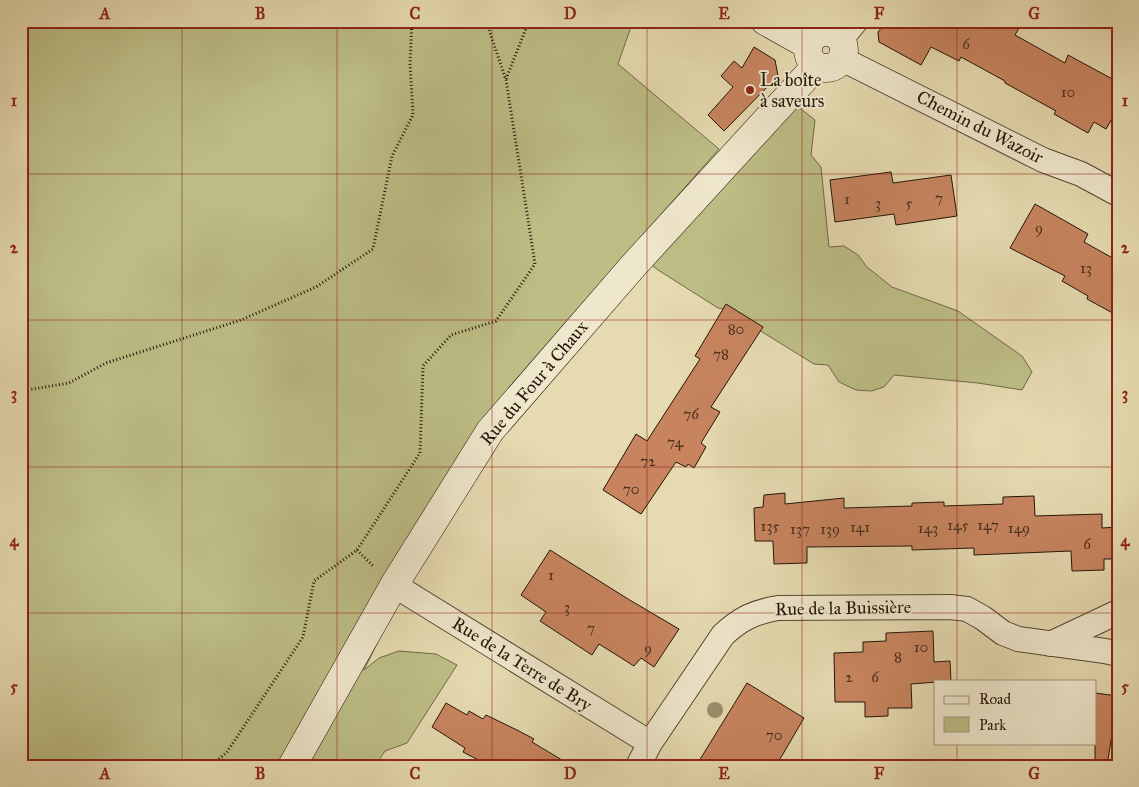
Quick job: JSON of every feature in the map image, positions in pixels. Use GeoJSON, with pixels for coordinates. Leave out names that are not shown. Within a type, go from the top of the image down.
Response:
{"type":"FeatureCollection","features":[{"type":"Feature","properties":{"kind":"street"},"geometry":{"type":"LineString","coordinates":[[765,21],[812,55]]}},
{"type":"Feature","properties":{"kind":"street","name":"Rue du Four à Chaux"},"geometry":{"type":"LineString","coordinates":[[292,766],[394,585],[490,431],[641,257],[812,55],[811,40],[820,32],[831,32],[846,40]]}},
{"type":"Feature","properties":{"kind":"street","name":"Chemin du Wazoir"},"geometry":{"type":"LineString","coordinates":[[846,40],[1043,160],[1081,174],[1118,194]]}},
{"type":"Feature","properties":{"kind":"street"},"geometry":{"type":"LineString","coordinates":[[1081,174],[1118,184]]}},
{"type":"Feature","properties":{"kind":"street","name":"Rue de la Terre de Bry"},"geometry":{"type":"LineString","coordinates":[[394,585],[650,743]]}},
{"type":"Feature","properties":{"kind":"street","name":"Rue de la Buissière"},"geometry":{"type":"LineString","coordinates":[[638,766],[650,743],[723,635],[735,624],[761,610],[778,608],[950,607],[967,609],[1003,633],[1018,639],[1118,654]]}},
{"type":"Feature","properties":{"kind":"street"},"geometry":{"type":"LineString","coordinates":[[1050,644],[1118,612]]}},
{"type":"Feature","properties":{"kind":"path"},"geometry":{"type":"LineString","coordinates":[[21,30],[31,21]]}},
{"type":"Feature","properties":{"kind":"path"},"geometry":{"type":"LineString","coordinates":[[21,391],[69,383],[106,364],[241,320],[316,288],[373,249],[392,156],[413,115],[410,63],[412,21]]}},
{"type":"Feature","properties":{"kind":"path"},"geometry":{"type":"LineString","coordinates":[[211,766],[227,752],[303,637],[314,581],[357,550],[420,453],[423,366],[451,334],[496,322],[535,264],[506,80],[486,21]]}},
{"type":"Feature","properties":{"kind":"path"},"geometry":{"type":"LineString","coordinates":[[506,80],[529,21]]}},
{"type":"Feature","properties":{"kind":"green space"},"geometry":{"type":"Polygon","coordinates":[[[21,21],[633,21],[618,64],[719,149],[624,256],[490,431],[403,591],[364,670],[379,658],[399,651],[436,654],[457,665],[407,743],[385,751],[379,760],[378,766],[21,766],[21,21]]]}},
{"type":"Feature","properties":{"kind":"green space"},"geometry":{"type":"Polygon","coordinates":[[[787,98],[815,120],[811,155],[821,167],[829,247],[844,246],[858,255],[867,267],[892,287],[958,311],[1022,356],[1032,372],[1022,390],[978,383],[894,375],[884,387],[871,391],[856,390],[839,382],[828,365],[814,364],[725,309],[718,308],[641,257],[787,98]]]}},
{"type":"Feature","properties":{"kind":"building"},"geometry":{"type":"Polygon","coordinates":[[[887,21],[1023,21],[1015,35],[1065,63],[1068,55],[1118,82],[1118,108],[1106,129],[1094,122],[1088,133],[1054,114],[1056,111],[961,57],[959,61],[931,47],[921,65],[879,42],[878,32],[887,21]]]}},
{"type":"Feature","properties":{"kind":"building"},"geometry":{"type":"Polygon","coordinates":[[[754,47],[775,60],[778,76],[724,131],[708,115],[733,87],[721,76],[734,61],[742,68],[754,47]]]}},
{"type":"Feature","properties":{"kind":"building"},"geometry":{"type":"Polygon","coordinates":[[[891,172],[893,183],[951,175],[957,216],[896,225],[894,214],[835,222],[830,180],[891,172]]]}},
{"type":"Feature","properties":{"kind":"building"},"geometry":{"type":"Polygon","coordinates":[[[1035,204],[1088,234],[1084,242],[1118,261],[1118,316],[1087,299],[1088,296],[1062,281],[1065,276],[1010,248],[1035,204]]]}},
{"type":"Feature","properties":{"kind":"building"},"geometry":{"type":"Polygon","coordinates":[[[726,304],[763,327],[711,407],[720,412],[701,443],[706,447],[694,468],[688,464],[686,467],[676,462],[641,514],[603,490],[636,434],[647,441],[700,359],[695,356],[726,304]]]}},
{"type":"Feature","properties":{"kind":"building"},"geometry":{"type":"Polygon","coordinates":[[[785,493],[785,504],[844,498],[844,508],[912,506],[912,503],[944,502],[944,506],[1003,504],[1003,497],[1034,496],[1035,516],[1102,514],[1102,528],[1118,527],[1118,559],[1104,559],[1104,570],[1072,571],[1071,551],[974,555],[974,548],[912,550],[912,546],[807,547],[807,563],[774,564],[773,541],[755,541],[754,508],[763,507],[764,495],[785,493]]]}},
{"type":"Feature","properties":{"kind":"building"},"geometry":{"type":"Polygon","coordinates":[[[550,550],[679,629],[654,667],[641,658],[634,666],[599,644],[592,655],[540,621],[546,612],[521,595],[550,550]]]}},
{"type":"Feature","properties":{"kind":"building"},"geometry":{"type":"Polygon","coordinates":[[[933,631],[934,662],[950,661],[951,680],[934,680],[934,682],[911,684],[912,708],[888,708],[888,716],[865,717],[865,702],[835,702],[834,653],[863,652],[863,642],[886,641],[886,633],[933,631]]]}},
{"type":"Feature","properties":{"kind":"building"},"geometry":{"type":"Polygon","coordinates":[[[747,683],[804,718],[776,766],[696,766],[747,683]]]}},
{"type":"Feature","properties":{"kind":"building"},"geometry":{"type":"Polygon","coordinates":[[[1096,693],[1118,696],[1107,766],[1095,766],[1096,693]]]}},
{"type":"Feature","properties":{"kind":"building"},"geometry":{"type":"Polygon","coordinates":[[[446,703],[467,715],[469,711],[483,719],[486,715],[519,731],[534,739],[532,742],[572,766],[490,766],[463,752],[465,748],[432,727],[446,703]]]}},
{"type":"Feature","properties":{"kind":"place","name":"La boîte à saveurs"},"geometry":{"type":"Point","coordinates":[750,90]}}]}
